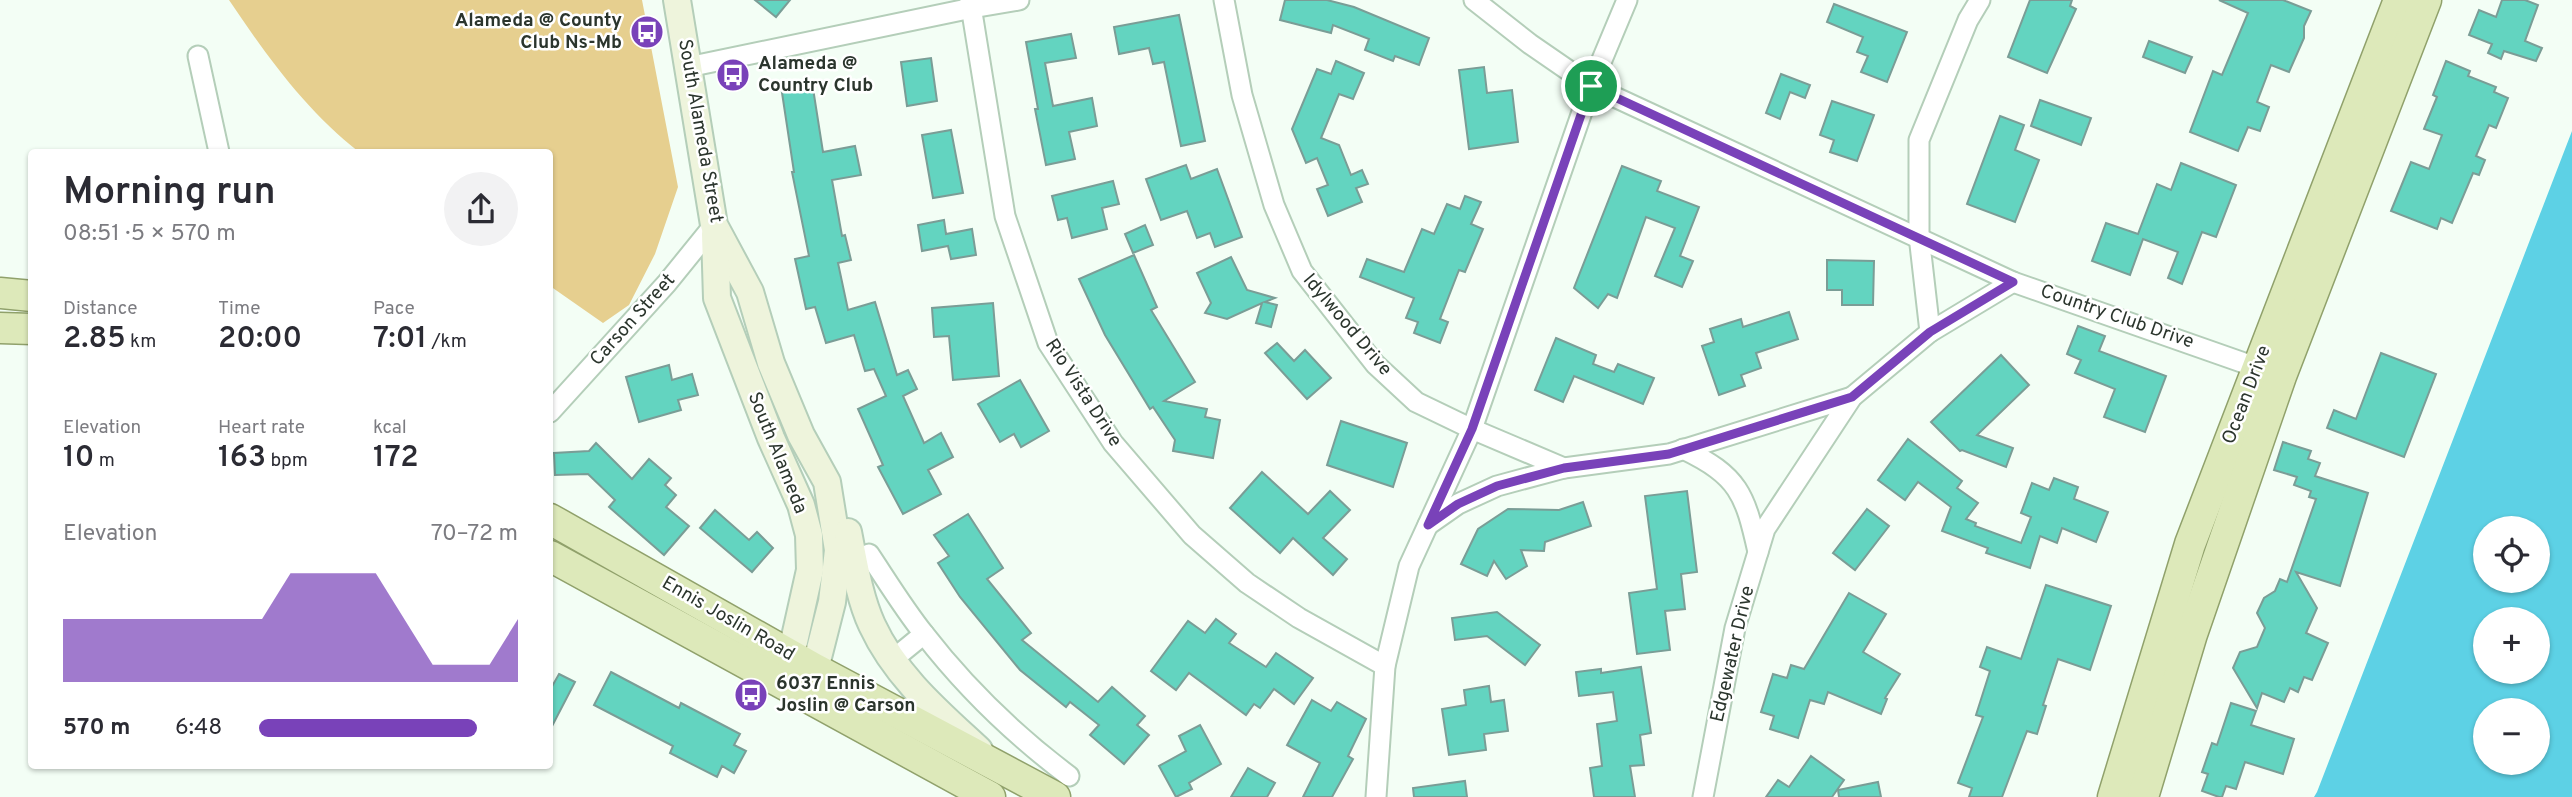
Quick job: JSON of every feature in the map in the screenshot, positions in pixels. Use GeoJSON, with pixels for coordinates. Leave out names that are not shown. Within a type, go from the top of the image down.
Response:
{"type":"FeatureCollection","features":[{"type":"Feature","properties":{"kind":"main road","name":"South Alameda Street"},"geometry":{"type":"LineString","coordinates":[[677,0],[714,225],[750,292],[771,363],[801,435],[827,482],[838,550],[831,602],[797,675]]}},
{"type":"Feature","properties":{"kind":"main road","name":"Ocean Drive"},"geometry":{"type":"LineString","coordinates":[[2380,85],[2399,0]]}},
{"type":"Feature","properties":{"kind":"main road","name":"Ocean Drive"},"geometry":{"type":"LineString","coordinates":[[2143,797],[2179,630],[2190,544],[2247,433],[2380,85],[2426,0]]}},
{"type":"Feature","properties":{"kind":"main road","name":"South Alameda"},"geometry":{"type":"LineString","coordinates":[[714,225],[717,298],[753,394],[801,505],[809,535],[810,570],[797,675]]}},
{"type":"Feature","properties":{"kind":"main road"},"geometry":{"type":"LineString","coordinates":[[0,293],[28,296]]}},
{"type":"Feature","properties":{"kind":"main road"},"geometry":{"type":"LineString","coordinates":[[0,328],[28,329]]}},
{"type":"Feature","properties":{"kind":"main road","name":"Ocean Drive"},"geometry":{"type":"LineString","coordinates":[[2113,797],[2146,688],[2220,555],[2247,433]]}},
{"type":"Feature","properties":{"kind":"main road"},"geometry":{"type":"LineString","coordinates":[[827,482],[845,516],[871,623],[891,661],[913,688],[993,764]]}},
{"type":"Feature","properties":{"kind":"main road","name":"Ennis Joslin Road"},"geometry":{"type":"LineString","coordinates":[[553,521],[990,797]]}},
{"type":"Feature","properties":{"kind":"main road"},"geometry":{"type":"LineString","coordinates":[[2190,544],[2220,555]]}},
{"type":"Feature","properties":{"kind":"main road","name":"Ennis Joslin Road"},"geometry":{"type":"LineString","coordinates":[[553,557],[797,675],[993,764],[1062,787]]}},
{"type":"Feature","properties":{"kind":"main road"},"geometry":{"type":"LineString","coordinates":[[2102,797],[2127,722],[2146,688]]}},
{"type":"Feature","properties":{"kind":"street"},"geometry":{"type":"LineString","coordinates":[[688,67],[971,4],[1019,0]]}},
{"type":"Feature","properties":{"kind":"street","name":"Idylwood Drive"},"geometry":{"type":"LineString","coordinates":[[1224,0],[1242,95],[1273,205],[1302,271],[1375,363],[1416,402],[1564,468]]}},
{"type":"Feature","properties":{"kind":"street","name":"Country Club Drive"},"geometry":{"type":"LineString","coordinates":[[1474,0],[1530,44],[1591,86],[1919,236],[2013,282],[2269,372]]}},
{"type":"Feature","properties":{"kind":"street"},"geometry":{"type":"LineString","coordinates":[[1376,797],[1385,666],[1409,566],[1472,429],[1591,86],[1627,0]]}},
{"type":"Feature","properties":{"kind":"street"},"geometry":{"type":"LineString","coordinates":[[1930,332],[1919,236],[1919,140],[1968,20],[1980,0]]}},
{"type":"Feature","properties":{"kind":"street","name":"Rio Vista Drive"},"geometry":{"type":"LineString","coordinates":[[971,4],[1005,216],[1048,343],[1113,443],[1192,535],[1247,583],[1299,618],[1385,666]]}},
{"type":"Feature","properties":{"kind":"street"},"geometry":{"type":"LineString","coordinates":[[198,55],[218,149]]}},
{"type":"Feature","properties":{"kind":"street","name":"Carson Street"},"geometry":{"type":"LineString","coordinates":[[553,409],[667,283],[714,225]]}},
{"type":"Feature","properties":{"kind":"street","name":"Edgewater Drive"},"geometry":{"type":"LineString","coordinates":[[1703,797],[1735,628],[1765,530],[1852,397],[1930,332],[2013,282]]}},
{"type":"Feature","properties":{"kind":"street"},"geometry":{"type":"LineString","coordinates":[[1428,525],[1458,504],[1497,486],[1564,468],[1669,454],[1852,397]]}},
{"type":"Feature","properties":{"kind":"street"},"geometry":{"type":"LineString","coordinates":[[1683,450],[1711,463],[1730,478],[1749,513],[1758,553]]}},
{"type":"Feature","properties":{"kind":"street"},"geometry":{"type":"LineString","coordinates":[[869,554],[924,635],[981,697],[1037,751],[1062,787]]}},
{"type":"Feature","properties":{"kind":"street"},"geometry":{"type":"LineString","coordinates":[[891,661],[924,635]]}},
{"type":"Feature","properties":{"kind":"shaded area"},"geometry":{"type":"Polygon","coordinates":[[[229,0],[642,0],[678,187],[655,254],[629,305],[603,323],[553,288],[553,149],[355,149],[322,119],[272,61],[229,0]]]}},
{"type":"Feature","properties":{"kind":"water"},"geometry":{"type":"Polygon","coordinates":[[[2572,131],[2572,797],[2314,797],[2317,792],[2572,131]]]}},
{"type":"Feature","properties":{"kind":"building"},"geometry":{"type":"Polygon","coordinates":[[[755,0],[790,0],[776,17],[755,0]]]}},
{"type":"Feature","properties":{"kind":"building"},"geometry":{"type":"Polygon","coordinates":[[[1285,0],[1327,0],[1354,7],[1429,38],[1419,65],[1395,56],[1393,61],[1365,50],[1369,39],[1333,25],[1331,33],[1280,20],[1285,0]]]}},
{"type":"Feature","properties":{"kind":"building"},"geometry":{"type":"Polygon","coordinates":[[[2030,0],[2072,0],[2070,6],[2076,9],[2047,73],[2008,57],[2030,0]]]}},
{"type":"Feature","properties":{"kind":"building"},"geometry":{"type":"Polygon","coordinates":[[[2219,0],[2283,0],[2311,11],[2304,26],[2304,38],[2289,72],[2271,65],[2257,102],[2269,107],[2260,131],[2248,127],[2238,151],[2190,132],[2213,71],[2222,75],[2248,13],[2219,0]]]}},
{"type":"Feature","properties":{"kind":"building"},"geometry":{"type":"Polygon","coordinates":[[[2502,0],[2525,0],[2538,5],[2525,41],[2542,48],[2536,61],[2504,51],[2501,59],[2488,53],[2492,44],[2469,35],[2479,10],[2496,17],[2502,0]]]}},
{"type":"Feature","properties":{"kind":"building"},"geometry":{"type":"Polygon","coordinates":[[[1834,4],[1907,32],[1887,82],[1861,72],[1868,56],[1857,52],[1863,37],[1827,22],[1834,4]]]}},
{"type":"Feature","properties":{"kind":"building"},"geometry":{"type":"Polygon","coordinates":[[[1179,15],[1205,141],[1181,146],[1164,62],[1153,64],[1149,48],[1119,54],[1114,27],[1179,15]]]}},
{"type":"Feature","properties":{"kind":"building"},"geometry":{"type":"Polygon","coordinates":[[[1071,34],[1076,58],[1045,63],[1053,106],[1092,98],[1097,126],[1069,132],[1075,159],[1046,165],[1026,42],[1071,34]]]}},
{"type":"Feature","properties":{"kind":"building"},"geometry":{"type":"Polygon","coordinates":[[[2149,41],[2192,57],[2185,73],[2143,57],[2149,41]]]}},
{"type":"Feature","properties":{"kind":"building"},"geometry":{"type":"Polygon","coordinates":[[[931,58],[937,101],[907,106],[901,62],[931,58]]]}},
{"type":"Feature","properties":{"kind":"building"},"geometry":{"type":"Polygon","coordinates":[[[1336,61],[1364,73],[1353,99],[1339,94],[1321,138],[1339,145],[1351,175],[1362,170],[1368,184],[1356,188],[1362,202],[1328,216],[1317,189],[1328,185],[1317,158],[1306,163],[1292,129],[1317,69],[1331,74],[1336,61]]]}},
{"type":"Feature","properties":{"kind":"building"},"geometry":{"type":"Polygon","coordinates":[[[2446,61],[2470,71],[2468,76],[2496,87],[2494,92],[2508,98],[2496,128],[2489,125],[2476,156],[2485,160],[2479,175],[2473,173],[2452,223],[2441,218],[2437,229],[2391,211],[2411,162],[2429,169],[2442,135],[2424,129],[2437,97],[2433,95],[2446,61]]]}},
{"type":"Feature","properties":{"kind":"building"},"geometry":{"type":"Polygon","coordinates":[[[1484,67],[1487,93],[1512,90],[1518,142],[1469,149],[1459,70],[1484,67]]]}},
{"type":"Feature","properties":{"kind":"building"},"geometry":{"type":"Polygon","coordinates":[[[1781,74],[1810,85],[1805,98],[1790,92],[1780,119],[1766,113],[1781,74]]]}},
{"type":"Feature","properties":{"kind":"building"},"geometry":{"type":"Polygon","coordinates":[[[812,82],[823,152],[855,146],[861,175],[832,180],[842,236],[845,235],[851,260],[838,263],[848,310],[875,302],[897,375],[908,370],[917,389],[903,396],[924,443],[941,433],[953,457],[928,470],[941,494],[903,514],[878,467],[883,465],[858,409],[886,396],[874,369],[865,371],[854,335],[826,343],[815,307],[806,309],[795,259],[809,256],[792,172],[781,86],[812,82]]]}},
{"type":"Feature","properties":{"kind":"building"},"geometry":{"type":"Polygon","coordinates":[[[2040,100],[2091,118],[2081,145],[2031,126],[2040,100]]]}},
{"type":"Feature","properties":{"kind":"building"},"geometry":{"type":"Polygon","coordinates":[[[1832,101],[1874,115],[1857,161],[1830,152],[1834,140],[1820,135],[1832,101]]]}},
{"type":"Feature","properties":{"kind":"building"},"geometry":{"type":"Polygon","coordinates":[[[2000,116],[2024,125],[2015,150],[2039,160],[2015,222],[1967,204],[2000,116]]]}},
{"type":"Feature","properties":{"kind":"building"},"geometry":{"type":"Polygon","coordinates":[[[951,130],[963,193],[933,198],[922,135],[951,130]]]}},
{"type":"Feature","properties":{"kind":"building"},"geometry":{"type":"Polygon","coordinates":[[[2181,163],[2236,185],[2216,237],[2202,232],[2182,284],[2168,278],[2178,252],[2143,239],[2130,275],[2092,261],[2106,223],[2138,234],[2157,184],[2171,190],[2181,163]]]}},
{"type":"Feature","properties":{"kind":"building"},"geometry":{"type":"Polygon","coordinates":[[[1186,165],[1191,179],[1217,169],[1242,237],[1215,247],[1210,233],[1197,238],[1187,211],[1161,220],[1146,179],[1186,165]]]}},
{"type":"Feature","properties":{"kind":"building"},"geometry":{"type":"Polygon","coordinates":[[[1622,166],[1661,181],[1657,191],[1699,207],[1680,256],[1693,261],[1682,287],[1655,276],[1675,228],[1646,217],[1617,298],[1608,294],[1598,308],[1574,288],[1622,166]]]}},
{"type":"Feature","properties":{"kind":"building"},"geometry":{"type":"Polygon","coordinates":[[[1113,181],[1119,204],[1102,208],[1107,229],[1072,238],[1067,218],[1058,220],[1052,196],[1113,181]]]}},
{"type":"Feature","properties":{"kind":"building"},"geometry":{"type":"Polygon","coordinates":[[[1465,196],[1481,202],[1471,224],[1483,229],[1465,272],[1459,270],[1440,319],[1448,322],[1440,343],[1414,333],[1418,322],[1406,318],[1414,298],[1360,277],[1367,259],[1404,272],[1422,229],[1434,234],[1447,204],[1460,209],[1465,196]]]}},
{"type":"Feature","properties":{"kind":"building"},"geometry":{"type":"Polygon","coordinates":[[[944,220],[946,234],[972,229],[976,255],[951,259],[948,246],[922,251],[918,225],[944,220]]]}},
{"type":"Feature","properties":{"kind":"building"},"geometry":{"type":"Polygon","coordinates":[[[1145,225],[1153,245],[1133,253],[1125,234],[1145,225]]]}},
{"type":"Feature","properties":{"kind":"building"},"geometry":{"type":"Polygon","coordinates":[[[1134,255],[1157,307],[1151,310],[1195,382],[1164,401],[1207,409],[1205,417],[1220,420],[1213,458],[1173,451],[1175,440],[1153,407],[1150,409],[1105,335],[1079,279],[1134,255]]]}},
{"type":"Feature","properties":{"kind":"building"},"geometry":{"type":"Polygon","coordinates":[[[1231,257],[1247,290],[1275,298],[1265,302],[1277,305],[1271,327],[1256,323],[1262,303],[1227,319],[1205,313],[1211,303],[1197,273],[1231,257]]]}},
{"type":"Feature","properties":{"kind":"building"},"geometry":{"type":"Polygon","coordinates":[[[1827,260],[1874,261],[1873,305],[1842,305],[1842,290],[1827,290],[1827,260]]]}},
{"type":"Feature","properties":{"kind":"building"},"geometry":{"type":"Polygon","coordinates":[[[993,303],[999,376],[953,380],[949,336],[934,337],[932,308],[993,303]]]}},
{"type":"Feature","properties":{"kind":"building"},"geometry":{"type":"Polygon","coordinates":[[[1789,312],[1798,339],[1756,353],[1761,368],[1741,375],[1745,386],[1719,395],[1702,346],[1714,342],[1710,329],[1741,319],[1743,327],[1789,312]]]}},
{"type":"Feature","properties":{"kind":"building"},"geometry":{"type":"Polygon","coordinates":[[[2078,326],[2105,336],[2099,351],[2166,376],[2145,432],[2104,417],[2115,389],[2075,373],[2081,360],[2067,354],[2078,326]]]}},
{"type":"Feature","properties":{"kind":"building"},"geometry":{"type":"Polygon","coordinates":[[[1556,338],[1596,355],[1593,364],[1614,372],[1618,364],[1654,378],[1643,404],[1574,376],[1563,402],[1535,390],[1556,338]]]}},
{"type":"Feature","properties":{"kind":"building"},"geometry":{"type":"Polygon","coordinates":[[[1277,343],[1294,361],[1305,350],[1331,378],[1307,399],[1265,353],[1277,343]]]}},
{"type":"Feature","properties":{"kind":"building"},"geometry":{"type":"Polygon","coordinates":[[[2381,353],[2436,374],[2404,457],[2327,428],[2334,410],[2356,419],[2381,353]]]}},
{"type":"Feature","properties":{"kind":"building"},"geometry":{"type":"Polygon","coordinates":[[[2001,355],[2029,385],[1977,435],[2013,448],[2006,467],[1960,451],[1931,422],[2001,355]]]}},
{"type":"Feature","properties":{"kind":"building"},"geometry":{"type":"Polygon","coordinates":[[[669,365],[672,380],[692,374],[698,395],[678,400],[681,410],[639,422],[626,377],[669,365]]]}},
{"type":"Feature","properties":{"kind":"building"},"geometry":{"type":"Polygon","coordinates":[[[1020,380],[1049,431],[1021,447],[1014,434],[1000,442],[978,404],[1020,380]]]}},
{"type":"Feature","properties":{"kind":"building"},"geometry":{"type":"Polygon","coordinates":[[[1341,421],[1407,443],[1393,487],[1327,465],[1341,421]]]}},
{"type":"Feature","properties":{"kind":"building"},"geometry":{"type":"Polygon","coordinates":[[[1908,439],[1962,481],[1957,488],[1978,503],[1966,519],[1976,523],[1975,526],[2021,543],[2031,517],[2021,513],[2032,483],[2049,490],[2054,478],[2078,487],[2074,499],[2108,512],[2096,542],[2062,528],[2057,543],[2040,536],[2030,568],[1986,553],[1988,548],[1942,531],[1951,507],[1918,482],[1905,500],[1878,480],[1908,439]]]}},
{"type":"Feature","properties":{"kind":"building"},"geometry":{"type":"Polygon","coordinates":[[[2283,442],[2311,451],[2308,459],[2320,463],[2315,476],[2368,493],[2340,586],[2296,572],[2317,608],[2306,633],[2328,643],[2312,680],[2304,677],[2298,692],[2290,688],[2284,702],[2262,693],[2257,708],[2233,668],[2240,652],[2257,647],[2265,628],[2257,613],[2264,598],[2275,591],[2280,579],[2287,582],[2316,499],[2309,497],[2311,491],[2294,485],[2297,477],[2274,470],[2283,442]]]}},
{"type":"Feature","properties":{"kind":"building"},"geometry":{"type":"Polygon","coordinates":[[[596,443],[632,479],[649,459],[671,478],[665,485],[676,495],[666,507],[689,526],[664,555],[609,507],[615,500],[588,474],[555,475],[554,453],[589,451],[596,443]]]}},
{"type":"Feature","properties":{"kind":"building"},"geometry":{"type":"Polygon","coordinates":[[[1262,472],[1308,514],[1330,491],[1350,510],[1323,538],[1347,559],[1333,575],[1293,538],[1280,553],[1230,508],[1262,472]]]}},
{"type":"Feature","properties":{"kind":"building"},"geometry":{"type":"Polygon","coordinates":[[[1687,491],[1697,572],[1681,574],[1685,609],[1665,611],[1670,650],[1637,654],[1629,593],[1657,589],[1645,496],[1687,491]]]}},
{"type":"Feature","properties":{"kind":"building"},"geometry":{"type":"Polygon","coordinates":[[[1583,502],[1591,526],[1545,542],[1544,551],[1521,550],[1527,566],[1506,579],[1494,561],[1487,576],[1461,564],[1478,529],[1508,509],[1559,510],[1583,502]]]}},
{"type":"Feature","properties":{"kind":"building"},"geometry":{"type":"Polygon","coordinates":[[[1867,509],[1889,526],[1855,570],[1833,553],[1867,509]]]}},
{"type":"Feature","properties":{"kind":"building"},"geometry":{"type":"Polygon","coordinates":[[[715,510],[749,540],[757,532],[773,548],[752,572],[700,528],[715,510]]]}},
{"type":"Feature","properties":{"kind":"building"},"geometry":{"type":"Polygon","coordinates":[[[968,514],[1003,568],[987,579],[1031,633],[1022,640],[1098,702],[1112,687],[1145,716],[1137,725],[1149,735],[1124,764],[1090,735],[1099,725],[1070,702],[1066,707],[1020,670],[960,597],[938,563],[949,556],[934,535],[968,514]]]}},
{"type":"Feature","properties":{"kind":"building"},"geometry":{"type":"Polygon","coordinates":[[[2046,585],[2111,606],[2090,670],[2058,659],[2037,734],[2027,731],[2002,797],[1969,797],[1972,788],[1958,783],[1983,717],[1976,715],[1990,671],[1980,667],[1987,647],[2021,659],[2046,585]]]}},
{"type":"Feature","properties":{"kind":"building"},"geometry":{"type":"Polygon","coordinates":[[[1849,593],[1886,614],[1863,652],[1900,674],[1885,698],[1887,699],[1881,714],[1828,692],[1824,704],[1810,700],[1798,738],[1770,729],[1774,716],[1761,712],[1773,674],[1787,678],[1791,665],[1804,669],[1849,593]]]}},
{"type":"Feature","properties":{"kind":"building"},"geometry":{"type":"Polygon","coordinates":[[[1497,612],[1540,645],[1525,665],[1487,636],[1455,640],[1452,618],[1497,612]]]}},
{"type":"Feature","properties":{"kind":"building"},"geometry":{"type":"Polygon","coordinates":[[[1216,619],[1236,634],[1229,643],[1266,667],[1276,653],[1313,678],[1294,704],[1274,689],[1260,708],[1254,704],[1246,715],[1189,673],[1176,690],[1151,671],[1188,621],[1205,633],[1216,619]]]}},
{"type":"Feature","properties":{"kind":"building"},"geometry":{"type":"Polygon","coordinates":[[[1641,667],[1651,733],[1640,735],[1644,765],[1630,766],[1635,797],[1594,797],[1590,768],[1602,766],[1597,724],[1617,721],[1613,692],[1579,696],[1576,672],[1601,669],[1601,673],[1641,667]]]}},
{"type":"Feature","properties":{"kind":"building"},"geometry":{"type":"Polygon","coordinates":[[[611,672],[679,708],[681,703],[740,734],[734,745],[746,751],[734,773],[722,766],[717,777],[670,753],[673,746],[594,705],[611,672]]]}},
{"type":"Feature","properties":{"kind":"building"},"geometry":{"type":"Polygon","coordinates":[[[559,674],[575,682],[553,724],[553,685],[559,674]]]}},
{"type":"Feature","properties":{"kind":"building"},"geometry":{"type":"Polygon","coordinates":[[[1489,686],[1491,702],[1504,700],[1508,731],[1484,734],[1486,750],[1449,755],[1442,709],[1466,705],[1464,690],[1489,686]]]}},
{"type":"Feature","properties":{"kind":"building"},"geometry":{"type":"Polygon","coordinates":[[[1312,700],[1331,711],[1337,702],[1366,719],[1348,756],[1353,759],[1332,797],[1303,797],[1320,763],[1287,745],[1312,700]]]}},
{"type":"Feature","properties":{"kind":"building"},"geometry":{"type":"Polygon","coordinates":[[[2231,703],[2256,711],[2251,725],[2294,739],[2283,774],[2245,762],[2236,789],[2226,786],[2222,797],[2219,797],[2202,791],[2208,774],[2202,772],[2212,743],[2217,745],[2231,703]]]}},
{"type":"Feature","properties":{"kind":"building"},"geometry":{"type":"Polygon","coordinates":[[[1200,725],[1221,764],[1189,783],[1192,789],[1176,797],[1159,766],[1186,751],[1179,736],[1200,725]]]}},
{"type":"Feature","properties":{"kind":"building"},"geometry":{"type":"Polygon","coordinates":[[[1811,756],[1844,780],[1832,797],[1766,797],[1778,780],[1789,787],[1811,756]]]}},
{"type":"Feature","properties":{"kind":"building"},"geometry":{"type":"Polygon","coordinates":[[[1248,768],[1275,783],[1267,797],[1231,797],[1248,768]]]}},
{"type":"Feature","properties":{"kind":"building"},"geometry":{"type":"Polygon","coordinates":[[[1465,781],[1467,797],[1414,797],[1413,788],[1465,781]]]}},
{"type":"Feature","properties":{"kind":"building"},"geometry":{"type":"Polygon","coordinates":[[[1878,782],[1881,797],[1839,797],[1838,790],[1878,782]]]}},
{"type":"Feature","properties":{"kind":"place","name":"Alameda @ County Club Ns-Mb"},"geometry":{"type":"Point","coordinates":[647,32]}},
{"type":"Feature","properties":{"kind":"place","name":"Alameda @ Country Club"},"geometry":{"type":"Point","coordinates":[733,75]}},
{"type":"Feature","properties":{"kind":"place","name":"6037 Ennis Joslin @ Carson"},"geometry":{"type":"Point","coordinates":[751,695]}},
{"type":"Feature","properties":{"kind":"route"},"geometry":{"type":"LineString","coordinates":[[1591,86],[1919,236],[2013,282],[1930,332],[1852,397],[1669,454],[1564,468],[1497,486],[1458,504],[1428,525],[1472,429],[1591,86]]}}]}
